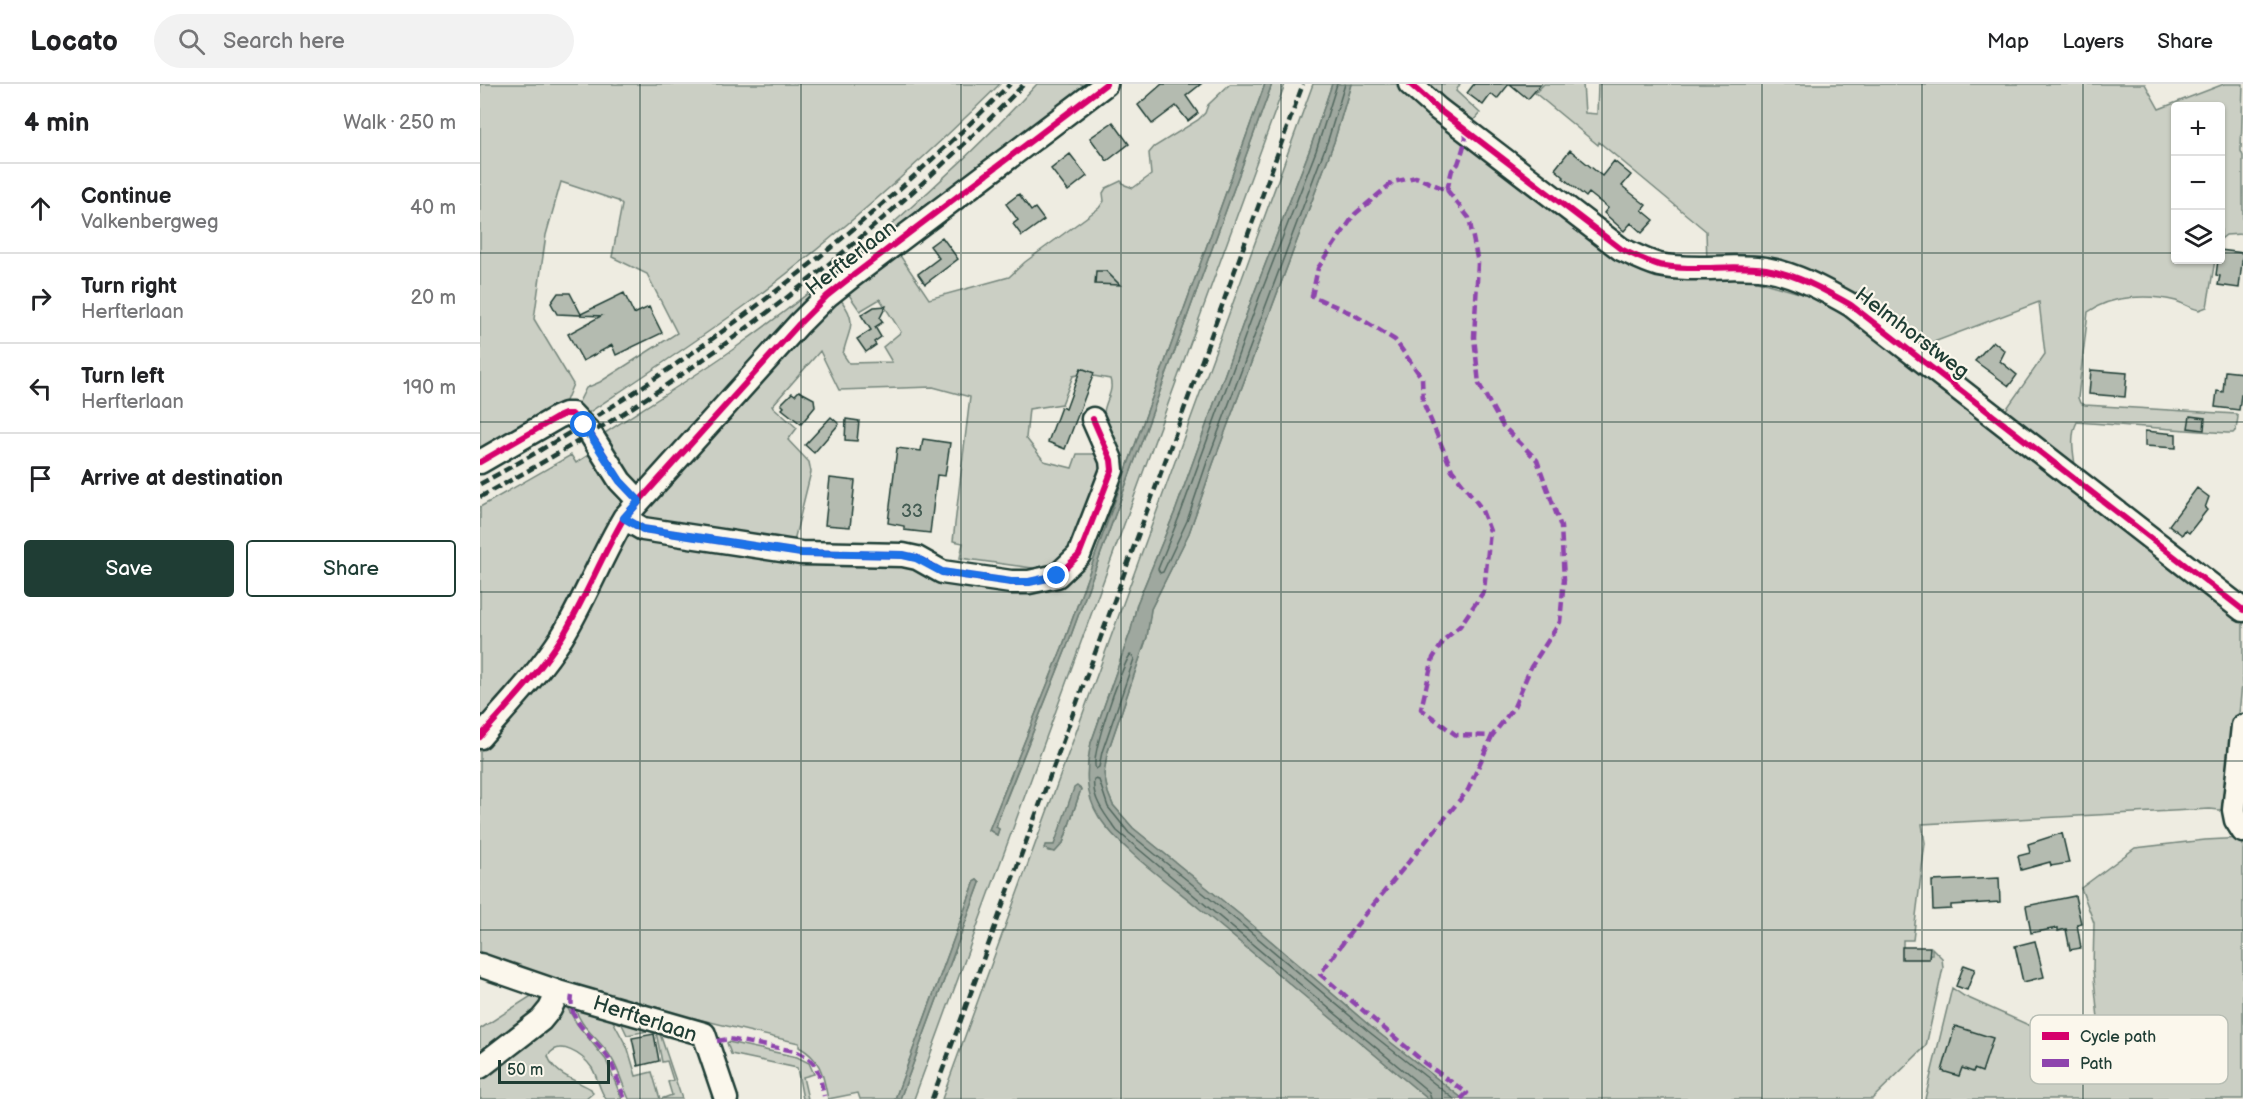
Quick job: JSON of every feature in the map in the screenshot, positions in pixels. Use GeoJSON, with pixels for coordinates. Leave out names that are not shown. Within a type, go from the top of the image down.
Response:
{"type":"FeatureCollection","features":[{"type":"Feature","properties":{"kind":"street","name":"Herfterlaan"},"geometry":{"type":"LineString","coordinates":[[480,737],[544,664],[580,604],[610,541],[624,518],[782,342],[827,296],[1106,84]]}},
{"type":"Feature","properties":{"kind":"street","name":"Helmhorstweg"},"geometry":{"type":"LineString","coordinates":[[1410,84],[1438,109],[1612,242],[1640,259],[1661,265],[1746,267],[1769,270],[1798,278],[1851,305],[2243,610]]}},
{"type":"Feature","properties":{"kind":"street"},"geometry":{"type":"LineString","coordinates":[[480,462],[558,417],[572,414],[590,433],[620,481],[639,501]]}},
{"type":"Feature","properties":{"kind":"street"},"geometry":{"type":"LineString","coordinates":[[624,518],[643,529],[790,552],[903,555],[916,558],[942,572],[1011,582],[1041,581],[1057,576],[1078,555],[1112,470],[1111,460],[1093,419]]}},
{"type":"Feature","properties":{"kind":"street"},"geometry":{"type":"LineString","coordinates":[[2243,726],[2234,810],[2236,820],[2243,831]]}},
{"type":"Feature","properties":{"kind":"street","name":"Herfterlaan"},"geometry":{"type":"LineString","coordinates":[[480,965],[558,992],[704,1034],[726,1099]]}},
{"type":"Feature","properties":{"kind":"street"},"geometry":{"type":"LineString","coordinates":[[480,1066],[541,1020],[550,1009],[558,992]]}},
{"type":"Feature","properties":{"kind":"shaded area"},"geometry":{"type":"Polygon","coordinates":[[[480,84],[1000,84],[880,196],[786,274],[712,329],[585,415],[577,406],[586,388],[600,382],[677,333],[647,274],[612,257],[622,205],[618,201],[561,182],[546,235],[534,319],[573,384],[563,408],[480,457],[480,84]]]}},
{"type":"Feature","properties":{"kind":"shaded area"},"geometry":{"type":"Polygon","coordinates":[[[1037,84],[1098,84],[948,197],[637,489],[603,445],[610,440],[605,433],[735,348],[854,257],[931,190],[1037,84]]]}},
{"type":"Feature","properties":{"kind":"shaded area"},"geometry":{"type":"Polygon","coordinates":[[[1230,84],[1265,84],[1062,648],[989,830],[997,835],[998,820],[1066,649],[1272,84],[1285,84],[914,1099],[900,1099],[980,883],[977,880],[895,1099],[860,1099],[858,1093],[828,1099],[825,1083],[817,1063],[813,1057],[799,1047],[799,1043],[599,993],[480,957],[480,749],[554,661],[596,583],[628,531],[778,555],[914,563],[931,575],[1006,587],[1037,587],[1064,577],[1088,553],[1118,469],[1104,417],[1111,389],[1110,379],[1082,374],[1073,376],[1062,404],[1029,409],[1026,438],[1044,461],[1072,468],[1077,454],[1094,454],[1102,458],[1106,468],[1073,555],[1055,570],[1031,574],[1032,568],[960,558],[963,543],[953,541],[970,397],[933,387],[839,390],[820,351],[772,406],[797,428],[788,440],[809,462],[811,472],[793,545],[636,519],[676,467],[777,356],[841,300],[851,321],[843,354],[849,363],[892,362],[883,347],[901,332],[880,299],[860,311],[845,289],[897,251],[929,299],[1009,277],[1025,262],[1099,208],[1104,201],[1103,193],[1106,188],[1121,181],[1133,188],[1151,175],[1149,153],[1154,147],[1198,120],[1205,113],[1208,105],[1230,84]]]}},
{"type":"Feature","properties":{"kind":"shaded area"},"geometry":{"type":"Polygon","coordinates":[[[1313,84],[1332,84],[1176,509],[1137,604],[1131,630],[1091,743],[1087,775],[1088,787],[1102,817],[1121,842],[1428,1099],[942,1099],[1313,84]],[[1081,789],[1054,845],[1046,845],[1048,851],[1055,852],[1063,843],[1081,789]]]}},
{"type":"Feature","properties":{"kind":"shaded area"},"geometry":{"type":"Polygon","coordinates":[[[1351,84],[1400,84],[1603,242],[1810,296],[1858,321],[2243,620],[2243,675],[2229,811],[2210,809],[1922,824],[1925,843],[1913,940],[1903,940],[1903,955],[1932,954],[1932,948],[1942,958],[1943,968],[1926,1046],[1872,1099],[1463,1099],[1371,1027],[1244,918],[1133,828],[1113,805],[1104,774],[1107,754],[1147,637],[1151,609],[1189,533],[1334,142],[1351,84]]]}},
{"type":"Feature","properties":{"kind":"shaded area"},"geometry":{"type":"Polygon","coordinates":[[[1417,84],[1460,84],[1456,91],[1480,113],[1468,127],[1417,84]]]}},
{"type":"Feature","properties":{"kind":"shaded area"},"geometry":{"type":"Polygon","coordinates":[[[1544,84],[1583,84],[1585,113],[1597,114],[1598,84],[2145,84],[2159,109],[2171,104],[2171,264],[2214,264],[2207,307],[2199,310],[2176,301],[2154,297],[2131,297],[2108,302],[2088,312],[2078,398],[2080,403],[2085,405],[2236,414],[2238,417],[2236,430],[2233,433],[2227,433],[2077,422],[2073,438],[2075,465],[2005,411],[2045,354],[2039,302],[1921,347],[1851,299],[1707,262],[1706,231],[1599,142],[1598,145],[1535,93],[1544,84]]]}},
{"type":"Feature","properties":{"kind":"shaded area"},"geometry":{"type":"Polygon","coordinates":[[[2224,84],[2243,84],[2241,151],[2243,156],[2243,233],[2226,235],[2225,102],[2177,102],[2224,84]]]}},
{"type":"Feature","properties":{"kind":"shaded area"},"geometry":{"type":"Polygon","coordinates":[[[596,450],[627,498],[570,610],[480,730],[480,507],[571,455],[576,463],[596,450]]]}},
{"type":"Feature","properties":{"kind":"shaded area"},"geometry":{"type":"Polygon","coordinates":[[[2243,838],[2243,1099],[1925,1099],[1952,988],[1964,996],[2030,1026],[2030,1084],[2228,1084],[2228,1015],[2098,1015],[2093,969],[2094,923],[2081,888],[2135,848],[2243,838]]]}},
{"type":"Feature","properties":{"kind":"shaded area"},"geometry":{"type":"Polygon","coordinates":[[[539,991],[549,1000],[480,1062],[480,1029],[539,991]]]}},
{"type":"Feature","properties":{"kind":"shaded area"},"geometry":{"type":"Polygon","coordinates":[[[564,1002],[577,1024],[606,1060],[622,1099],[606,1099],[588,1063],[571,1050],[558,1048],[548,1056],[551,1063],[566,1076],[591,1089],[593,1093],[586,1099],[480,1099],[480,1073],[564,1002]]]}},
{"type":"Feature","properties":{"kind":"shaded area"},"geometry":{"type":"Polygon","coordinates":[[[575,1004],[607,1010],[628,1049],[636,1076],[652,1072],[660,1099],[629,1099],[612,1059],[580,1020],[575,1004]]]}},
{"type":"Feature","properties":{"kind":"shaded area"},"geometry":{"type":"Polygon","coordinates":[[[619,1018],[657,1025],[682,1099],[661,1099],[672,1095],[668,1082],[673,1080],[667,1061],[662,1062],[656,1032],[653,1030],[627,1035],[619,1018]]]}},
{"type":"Feature","properties":{"kind":"shaded area"},"geometry":{"type":"Polygon","coordinates":[[[728,1042],[797,1057],[809,1063],[814,1074],[803,1077],[808,1099],[803,1099],[797,1068],[731,1054],[728,1042]]]}},
{"type":"Feature","properties":{"kind":"water"},"geometry":{"type":"Polygon","coordinates":[[[1265,84],[1272,84],[1066,649],[998,819],[997,835],[989,830],[1062,648],[1265,84]]]}},
{"type":"Feature","properties":{"kind":"water"},"geometry":{"type":"Polygon","coordinates":[[[1332,84],[1351,84],[1334,142],[1189,533],[1151,609],[1147,637],[1107,754],[1104,774],[1113,805],[1133,828],[1244,918],[1371,1027],[1463,1099],[1428,1099],[1132,854],[1099,817],[1089,790],[1087,771],[1091,743],[1131,630],[1137,604],[1176,509],[1332,84]]]}},
{"type":"Feature","properties":{"kind":"water"},"geometry":{"type":"Polygon","coordinates":[[[1077,786],[1081,789],[1063,843],[1055,852],[1044,849],[1045,845],[1054,845],[1074,788],[1077,786]]]}},
{"type":"Feature","properties":{"kind":"water"},"geometry":{"type":"Polygon","coordinates":[[[975,881],[980,883],[900,1099],[895,1099],[975,881]]]}},
{"type":"Feature","properties":{"kind":"building"},"geometry":{"type":"Polygon","coordinates":[[[1162,84],[1201,84],[1186,96],[1198,113],[1188,121],[1176,106],[1152,124],[1138,105],[1162,84]]]}},
{"type":"Feature","properties":{"kind":"building"},"geometry":{"type":"Polygon","coordinates":[[[1474,84],[1509,84],[1497,99],[1491,94],[1483,105],[1467,93],[1474,84]]]}},
{"type":"Feature","properties":{"kind":"building"},"geometry":{"type":"Polygon","coordinates":[[[1510,84],[1541,84],[1528,99],[1510,84]]]}},
{"type":"Feature","properties":{"kind":"building"},"geometry":{"type":"Polygon","coordinates":[[[1113,122],[1129,144],[1107,161],[1090,138],[1113,122]]]}},
{"type":"Feature","properties":{"kind":"building"},"geometry":{"type":"Polygon","coordinates":[[[1570,150],[1602,176],[1614,161],[1631,175],[1622,186],[1646,205],[1642,210],[1654,220],[1642,233],[1631,223],[1624,231],[1604,213],[1608,208],[1589,193],[1586,197],[1555,169],[1570,150]]]}},
{"type":"Feature","properties":{"kind":"building"},"geometry":{"type":"Polygon","coordinates":[[[1070,154],[1087,176],[1068,191],[1051,169],[1070,154]]]}},
{"type":"Feature","properties":{"kind":"building"},"geometry":{"type":"Polygon","coordinates":[[[1019,194],[1031,211],[1035,208],[1044,220],[1022,236],[1013,224],[1018,220],[1006,204],[1019,194]]]}},
{"type":"Feature","properties":{"kind":"building"},"geometry":{"type":"Polygon","coordinates":[[[942,237],[958,259],[925,284],[918,274],[939,258],[930,246],[942,237]]]}},
{"type":"Feature","properties":{"kind":"building"},"geometry":{"type":"Polygon","coordinates":[[[2225,251],[2243,253],[2239,288],[2218,285],[2220,276],[2216,275],[2217,264],[2225,264],[2225,251]]]}},
{"type":"Feature","properties":{"kind":"building"},"geometry":{"type":"Polygon","coordinates":[[[1096,271],[1106,271],[1120,285],[1095,284],[1096,271]]]}},
{"type":"Feature","properties":{"kind":"building"},"geometry":{"type":"Polygon","coordinates":[[[558,293],[570,293],[581,314],[624,293],[634,314],[649,307],[662,333],[616,355],[612,345],[583,361],[568,334],[601,316],[557,314],[551,303],[558,293]]]}},
{"type":"Feature","properties":{"kind":"building"},"geometry":{"type":"Polygon","coordinates":[[[886,306],[880,318],[883,322],[875,327],[881,337],[874,342],[876,345],[866,352],[857,339],[871,330],[861,315],[874,307],[886,306]]]}},
{"type":"Feature","properties":{"kind":"building"},"geometry":{"type":"Polygon","coordinates":[[[1993,341],[2005,351],[2000,361],[2017,375],[2009,386],[1975,361],[1993,341]]]}},
{"type":"Feature","properties":{"kind":"building"},"geometry":{"type":"Polygon","coordinates":[[[1081,368],[1094,373],[1065,449],[1048,442],[1061,407],[1066,409],[1081,368]]]}},
{"type":"Feature","properties":{"kind":"building"},"geometry":{"type":"Polygon","coordinates":[[[2091,370],[2127,373],[2125,397],[2089,394],[2091,370]]]}},
{"type":"Feature","properties":{"kind":"building"},"geometry":{"type":"Polygon","coordinates":[[[2225,371],[2243,373],[2243,395],[2241,395],[2239,410],[2215,407],[2217,391],[2223,392],[2225,371]]]}},
{"type":"Feature","properties":{"kind":"building"},"geometry":{"type":"Polygon","coordinates":[[[799,391],[814,399],[815,407],[801,424],[782,409],[784,407],[781,404],[792,393],[795,395],[799,391]]]}},
{"type":"Feature","properties":{"kind":"building"},"geometry":{"type":"Polygon","coordinates":[[[2190,416],[2205,418],[2204,430],[2188,428],[2190,416]]]}},
{"type":"Feature","properties":{"kind":"building"},"geometry":{"type":"Polygon","coordinates":[[[831,417],[839,424],[814,453],[805,445],[831,417]]]}},
{"type":"Feature","properties":{"kind":"building"},"geometry":{"type":"Polygon","coordinates":[[[846,419],[859,421],[857,441],[845,440],[846,419]]]}},
{"type":"Feature","properties":{"kind":"building"},"geometry":{"type":"Polygon","coordinates":[[[2145,431],[2176,434],[2176,448],[2145,446],[2145,431]]]}},
{"type":"Feature","properties":{"kind":"building"},"geometry":{"type":"Polygon","coordinates":[[[923,439],[950,443],[945,476],[937,475],[930,533],[904,530],[904,526],[888,523],[897,448],[921,451],[923,439]]]}},
{"type":"Feature","properties":{"kind":"building"},"geometry":{"type":"Polygon","coordinates":[[[830,478],[855,481],[850,527],[825,525],[830,478]]]}},
{"type":"Feature","properties":{"kind":"building"},"geometry":{"type":"Polygon","coordinates":[[[2197,488],[2209,497],[2205,508],[2207,510],[2189,533],[2185,530],[2182,535],[2169,525],[2197,488]]]}},
{"type":"Feature","properties":{"kind":"building"},"geometry":{"type":"Polygon","coordinates":[[[2062,833],[2069,863],[2051,866],[2050,862],[2021,870],[2018,856],[2030,853],[2028,844],[2062,833]]]}},
{"type":"Feature","properties":{"kind":"building"},"geometry":{"type":"Polygon","coordinates":[[[1999,878],[2000,902],[1951,905],[1951,909],[1933,910],[1932,881],[1999,878]]]}},
{"type":"Feature","properties":{"kind":"building"},"geometry":{"type":"Polygon","coordinates":[[[2075,896],[2081,923],[2077,924],[2081,948],[2070,950],[2066,929],[2058,931],[2058,928],[2031,933],[2026,906],[2075,896]]]}},
{"type":"Feature","properties":{"kind":"building"},"geometry":{"type":"Polygon","coordinates":[[[2035,941],[2044,977],[2023,982],[2015,946],[2035,941]]]}},
{"type":"Feature","properties":{"kind":"building"},"geometry":{"type":"Polygon","coordinates":[[[1902,947],[1930,947],[1929,959],[1902,959],[1902,947]]]}},
{"type":"Feature","properties":{"kind":"building"},"geometry":{"type":"Polygon","coordinates":[[[1964,965],[1975,969],[1967,990],[1956,986],[1964,965]]]}},
{"type":"Feature","properties":{"kind":"building"},"geometry":{"type":"Polygon","coordinates":[[[1955,1026],[1993,1038],[1982,1072],[1962,1068],[1959,1076],[1942,1071],[1955,1026]]]}},
{"type":"Feature","properties":{"kind":"building"},"geometry":{"type":"Polygon","coordinates":[[[654,1034],[659,1061],[638,1066],[632,1038],[654,1034]]]}},
{"type":"Feature","properties":{"kind":"railway"},"geometry":{"type":"LineString","coordinates":[[480,484],[553,443],[624,399],[693,353],[760,304],[889,198],[1010,84]]}},
{"type":"Feature","properties":{"kind":"railway"},"geometry":{"type":"LineString","coordinates":[[480,497],[628,410],[699,363],[768,312],[901,203],[1024,84]]}},
{"type":"Feature","properties":{"kind":"railway"},"geometry":{"type":"LineString","coordinates":[[932,1099],[1303,84]]}},
{"type":"Feature","properties":{"kind":"marked path"},"geometry":{"type":"LineString","coordinates":[[1447,190],[1452,170],[1458,164],[1463,149],[1466,137],[1464,129]]}},
{"type":"Feature","properties":{"kind":"marked path"},"geometry":{"type":"LineString","coordinates":[[1461,1099],[1467,1093],[1426,1064],[1320,974],[1351,932],[1468,790],[1492,736],[1456,735],[1421,709],[1433,658],[1445,639],[1460,626],[1484,591],[1490,531],[1481,508],[1452,470],[1423,402],[1422,378],[1395,340],[1353,314],[1312,296],[1318,268],[1355,214],[1393,182],[1416,177],[1447,190],[1469,218],[1478,263],[1474,337],[1479,384],[1502,425],[1537,460],[1561,527],[1564,579],[1560,622],[1531,667],[1514,707],[1492,736]]}},
{"type":"Feature","properties":{"kind":"marked path"},"geometry":{"type":"LineString","coordinates":[[572,996],[572,1006],[578,1022],[609,1059],[625,1099]]}},
{"type":"Feature","properties":{"kind":"marked path"},"geometry":{"type":"LineString","coordinates":[[717,1041],[729,1039],[795,1051],[803,1055],[816,1068],[824,1096]]}},
{"type":"Feature","properties":{"kind":"cycle path"},"geometry":{"type":"LineString","coordinates":[[480,737],[533,676],[562,637],[624,518],[799,324],[827,296],[851,277],[1106,84]]}},
{"type":"Feature","properties":{"kind":"cycle path"},"geometry":{"type":"LineString","coordinates":[[1410,84],[1438,109],[1621,249],[1659,265],[1672,267],[1739,267],[1777,271],[1810,283],[1851,305],[2243,610]]}},
{"type":"Feature","properties":{"kind":"cycle path"},"geometry":{"type":"LineString","coordinates":[[480,462],[558,417],[572,414],[590,433],[620,481],[639,501]]}},
{"type":"Feature","properties":{"kind":"cycle path"},"geometry":{"type":"LineString","coordinates":[[624,518],[643,529],[801,553],[903,555],[917,558],[942,572],[1011,582],[1029,582],[1057,576],[1079,555],[1112,470],[1111,460],[1093,419]]}},
{"type":"Feature","properties":{"kind":"route"},"geometry":{"type":"LineString","coordinates":[[584,425],[620,481],[639,501],[624,518],[643,529],[801,553],[903,555],[925,561],[932,568],[942,572],[1011,582],[1041,581],[1057,576]]}}]}
